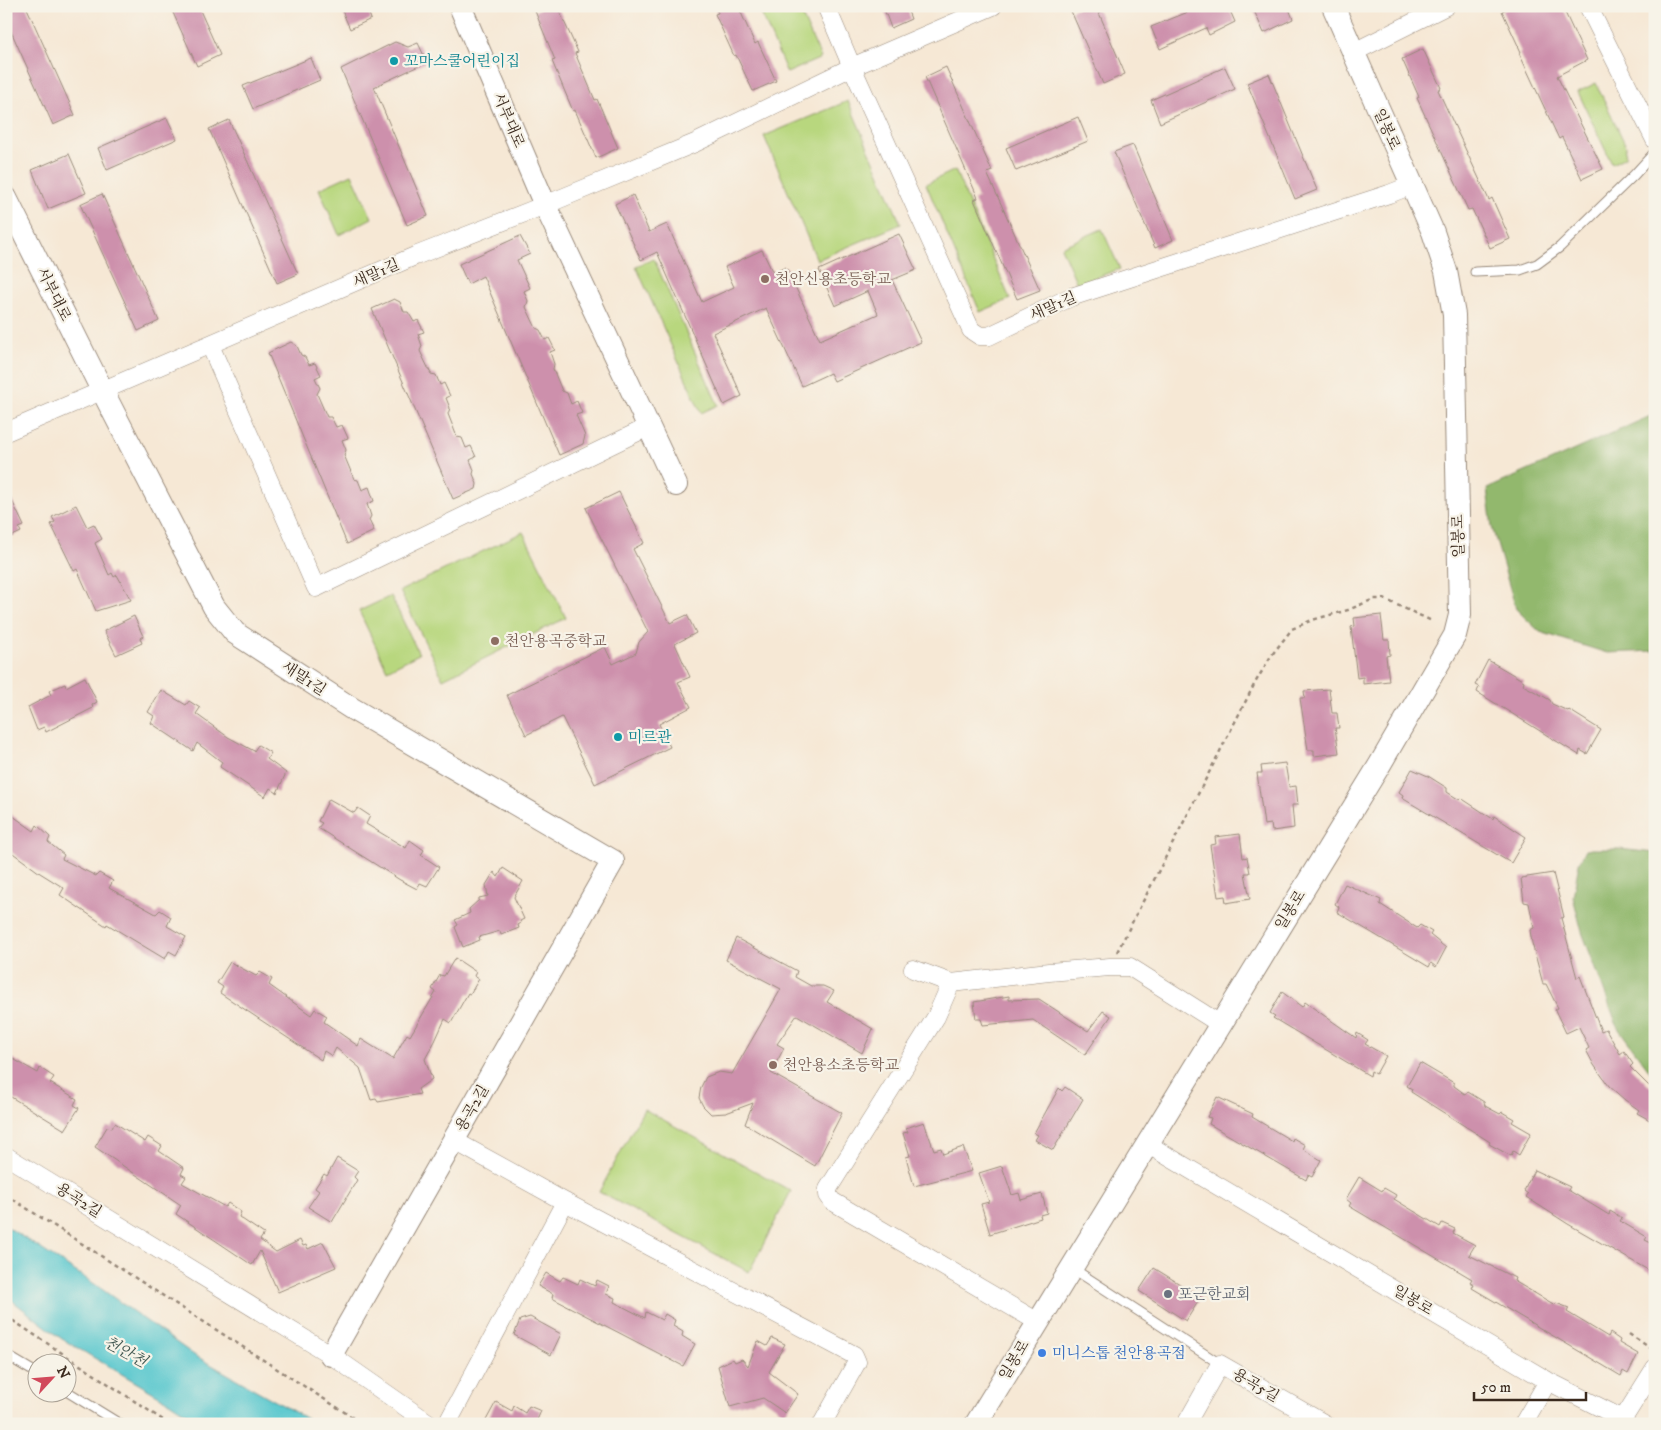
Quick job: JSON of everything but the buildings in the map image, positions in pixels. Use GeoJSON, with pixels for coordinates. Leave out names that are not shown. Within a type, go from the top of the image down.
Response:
{"type":"FeatureCollection","features":[{"type":"Feature","properties":{"kind":"street","name":"서부대로"},"geometry":{"type":"LineString","coordinates":[[460,6],[546,205]]}},
{"type":"Feature","properties":{"kind":"street"},"geometry":{"type":"LineString","coordinates":[[826,6],[852,68]]}},
{"type":"Feature","properties":{"kind":"street","name":"새말1길"},"geometry":{"type":"LineString","coordinates":[[6,432],[415,256],[546,205],[695,143],[852,68],[993,6]]}},
{"type":"Feature","properties":{"kind":"street","name":"일봉로"},"geometry":{"type":"LineString","coordinates":[[976,1424],[1379,766],[1455,635],[1460,615],[1454,315],[1446,271],[1433,232],[1333,6]]}},
{"type":"Feature","properties":{"kind":"street"},"geometry":{"type":"LineString","coordinates":[[1354,52],[1446,6]]}},
{"type":"Feature","properties":{"kind":"street"},"geometry":{"type":"LineString","coordinates":[[1588,6],[1655,140]]}},
{"type":"Feature","properties":{"kind":"street","name":"새말1길"},"geometry":{"type":"LineString","coordinates":[[852,68],[971,330],[980,336],[989,336],[1071,297],[1412,185]]}},
{"type":"Feature","properties":{"kind":"street","name":"서부대로"},"geometry":{"type":"LineString","coordinates":[[6,198],[102,390]]}},
{"type":"Feature","properties":{"kind":"street"},"geometry":{"type":"LineString","coordinates":[[546,205],[676,485]]}},
{"type":"Feature","properties":{"kind":"street"},"geometry":{"type":"LineString","coordinates":[[210,345],[316,588],[648,427]]}},
{"type":"Feature","properties":{"kind":"street","name":"새말1길"},"geometry":{"type":"LineString","coordinates":[[102,390],[214,607],[235,632],[351,708],[613,861]]}},
{"type":"Feature","properties":{"kind":"street","name":"용곡2길"},"geometry":{"type":"LineString","coordinates":[[331,1355],[613,861]]}},
{"type":"Feature","properties":{"kind":"street"},"geometry":{"type":"LineString","coordinates":[[914,969],[951,983],[1049,972],[1130,967],[1220,1024]]}},
{"type":"Feature","properties":{"kind":"street"},"geometry":{"type":"LineString","coordinates":[[951,983],[936,1017],[828,1189],[828,1196],[832,1201],[1038,1322]]}},
{"type":"Feature","properties":{"kind":"street"},"geometry":{"type":"LineString","coordinates":[[453,1140],[565,1202],[854,1355],[856,1362],[822,1424]]}},
{"type":"Feature","properties":{"kind":"street","name":"일봉로"},"geometry":{"type":"LineString","coordinates":[[1147,1144],[1548,1381],[1623,1420],[1655,1368]]}},
{"type":"Feature","properties":{"kind":"street","name":"용곡2길"},"geometry":{"type":"LineString","coordinates":[[6,1156],[331,1355],[430,1424]]}},
{"type":"Feature","properties":{"kind":"street"},"geometry":{"type":"LineString","coordinates":[[447,1424],[565,1202]]}},
{"type":"Feature","properties":{"kind":"street","name":"용곡5길"},"geometry":{"type":"LineString","coordinates":[[1186,1424],[1220,1364],[1324,1424]]}},
{"type":"Feature","properties":{"kind":"street"},"geometry":{"type":"LineString","coordinates":[[1523,1424],[1548,1381]]}},
{"type":"Feature","properties":{"kind":"lane"},"geometry":{"type":"LineString","coordinates":[[1476,272],[1520,270],[1537,264],[1560,247],[1655,152]]}},
{"type":"Feature","properties":{"kind":"lane"},"geometry":{"type":"LineString","coordinates":[[1071,1267],[1220,1364]]}},
{"type":"Feature","properties":{"kind":"lane"},"geometry":{"type":"LineString","coordinates":[[6,1355],[28,1368]]}},
{"type":"Feature","properties":{"kind":"lane"},"geometry":{"type":"LineString","coordinates":[[78,1398],[120,1424]]}},
{"type":"Feature","properties":{"kind":"path"},"geometry":{"type":"LineString","coordinates":[[1110,967],[1255,683],[1271,656],[1292,629],[1312,620],[1348,610],[1374,599],[1384,599],[1432,622]]}},
{"type":"Feature","properties":{"kind":"path"},"geometry":{"type":"LineString","coordinates":[[6,1195],[363,1424]]}},
{"type":"Feature","properties":{"kind":"path"},"geometry":{"type":"LineString","coordinates":[[6,1316],[169,1424]]}},
{"type":"Feature","properties":{"kind":"path"},"geometry":{"type":"LineString","coordinates":[[1629,1334],[1655,1351]]}},
{"type":"Feature","properties":{"kind":"green space"},"geometry":{"type":"Polygon","coordinates":[[[758,6],[798,6],[821,58],[787,73],[758,6]]]}},
{"type":"Feature","properties":{"kind":"green space"},"geometry":{"type":"Polygon","coordinates":[[[1596,83],[1626,146],[1625,157],[1612,164],[1578,92],[1596,83]]]}},
{"type":"Feature","properties":{"kind":"green space"},"geometry":{"type":"Polygon","coordinates":[[[848,101],[901,224],[817,260],[764,136],[848,101]]]}},
{"type":"Feature","properties":{"kind":"green space"},"geometry":{"type":"Polygon","coordinates":[[[955,170],[1010,299],[980,312],[926,184],[955,170]]]}},
{"type":"Feature","properties":{"kind":"green space"},"geometry":{"type":"Polygon","coordinates":[[[352,174],[372,218],[339,235],[319,189],[352,174]]]}},
{"type":"Feature","properties":{"kind":"green space"},"geometry":{"type":"Polygon","coordinates":[[[1102,229],[1120,269],[1077,284],[1061,247],[1102,229]]]}},
{"type":"Feature","properties":{"kind":"green space"},"geometry":{"type":"Polygon","coordinates":[[[654,259],[718,405],[701,413],[636,266],[654,259]]]}},
{"type":"Feature","properties":{"kind":"green space"},"geometry":{"type":"Polygon","coordinates":[[[1655,414],[1655,651],[1607,653],[1540,632],[1516,609],[1492,527],[1487,489],[1655,414]]]}},
{"type":"Feature","properties":{"kind":"green space"},"geometry":{"type":"Polygon","coordinates":[[[523,532],[566,618],[443,679],[400,591],[523,532]]]}},
{"type":"Feature","properties":{"kind":"green space"},"geometry":{"type":"Polygon","coordinates":[[[391,596],[419,654],[387,670],[359,611],[391,596]]]}},
{"type":"Feature","properties":{"kind":"green space"},"geometry":{"type":"Polygon","coordinates":[[[1586,849],[1619,849],[1655,853],[1655,1078],[1618,1028],[1582,932],[1573,897],[1579,863],[1586,849]]]}},
{"type":"Feature","properties":{"kind":"green space"},"geometry":{"type":"Polygon","coordinates":[[[644,1109],[791,1191],[749,1272],[599,1192],[644,1109]]]}},
{"type":"Feature","properties":{"kind":"water","name":"천안천"},"geometry":{"type":"Polygon","coordinates":[[[6,1226],[96,1285],[194,1355],[316,1424],[203,1424],[62,1339],[6,1296],[6,1226]]]}},
{"type":"Feature","properties":{"kind":"place","name":"꼬마스쿨어린이집"},"geometry":{"type":"Point","coordinates":[394,61]}},
{"type":"Feature","properties":{"kind":"place","name":"천안신용초등학교"},"geometry":{"type":"Point","coordinates":[765,279]}},
{"type":"Feature","properties":{"kind":"place","name":"천안용곡중학교"},"geometry":{"type":"Point","coordinates":[495,641]}},
{"type":"Feature","properties":{"kind":"place","name":"미르관"},"geometry":{"type":"Point","coordinates":[618,737]}},
{"type":"Feature","properties":{"kind":"place","name":"천안용소초등학교"},"geometry":{"type":"Point","coordinates":[773,1065]}},
{"type":"Feature","properties":{"kind":"place","name":"포근한교회"},"geometry":{"type":"Point","coordinates":[1168,1294]}},
{"type":"Feature","properties":{"kind":"place","name":"미니스톱 천안용곡점"},"geometry":{"type":"Point","coordinates":[1042,1353]}}]}
